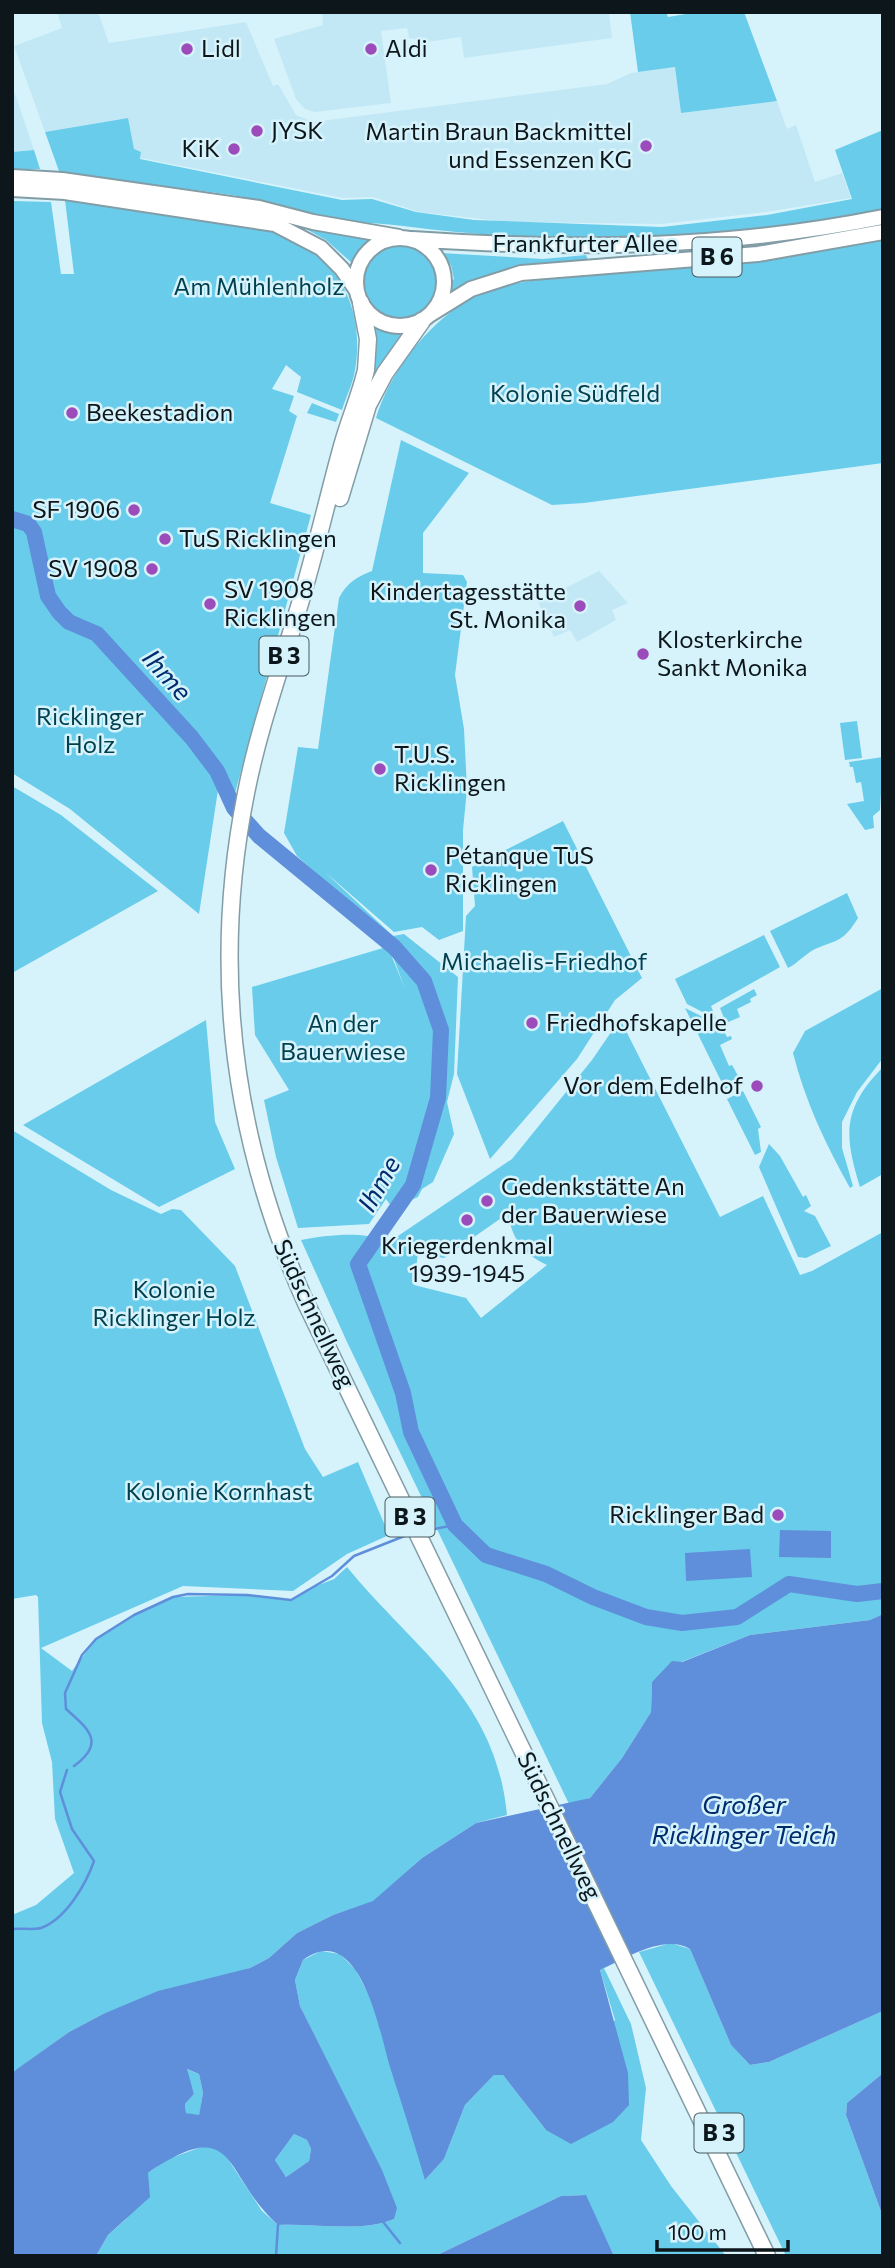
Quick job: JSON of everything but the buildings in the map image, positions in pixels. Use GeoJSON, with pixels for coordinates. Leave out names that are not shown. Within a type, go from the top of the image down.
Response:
{"type":"FeatureCollection","features":[{"type":"Feature","properties":{"kind":"highway","name":"Südschnellweg"},"geometry":{"type":"LineString","coordinates":[[359,297],[368,353],[363,404],[251,793],[244,828],[238,924],[241,1030],[256,1128],[278,1225],[295,1267],[655,2012],[779,2256]]}},
{"type":"Feature","properties":{"kind":"highway","name":"Südschnellweg"},"geometry":{"type":"LineString","coordinates":[[363,404],[425,318]]}},
{"type":"Feature","properties":{"kind":"highway","name":"Südschnellweg"},"geometry":{"type":"LineString","coordinates":[[655,2012],[767,2256]]}},
{"type":"Feature","properties":{"kind":"main road","name":"B 3"},"geometry":{"type":"LineString","coordinates":[[12,177],[275,224],[321,248],[342,269],[368,312],[387,324],[399,326],[425,318],[442,295],[443,272],[432,251],[405,238],[386,239],[365,254],[359,265],[359,297]]}},
{"type":"Feature","properties":{"kind":"main road","name":"B 3"},"geometry":{"type":"LineString","coordinates":[[12,189],[46,185]]}},
{"type":"Feature","properties":{"kind":"main road","name":"Frankfurter Allee"},"geometry":{"type":"LineString","coordinates":[[63,186],[259,208],[313,222],[405,238],[580,247],[682,245],[796,233],[883,217]]}},
{"type":"Feature","properties":{"kind":"main road","name":"Frankfurter Allee"},"geometry":{"type":"LineString","coordinates":[[425,318],[471,289],[521,273],[758,254],[883,232]]}},
{"type":"Feature","properties":{"kind":"shaded area"},"geometry":{"type":"Polygon","coordinates":[[[57,12],[98,12],[109,43],[246,22],[273,86],[278,84],[296,115],[313,122],[607,84],[631,73],[675,67],[681,113],[777,101],[787,129],[796,125],[815,182],[842,173],[851,198],[767,212],[662,224],[509,222],[419,212],[373,197],[343,198],[141,158],[141,152],[134,150],[127,118],[45,132],[14,46],[62,28],[57,12]]]}},
{"type":"Feature","properties":{"kind":"shaded area"},"geometry":{"type":"Polygon","coordinates":[[[322,12],[609,12],[612,38],[464,58],[461,37],[427,42],[409,38],[407,28],[381,31],[391,103],[315,112],[305,109],[296,99],[274,39],[323,25],[322,12]]]}},
{"type":"Feature","properties":{"kind":"shaded area"},"geometry":{"type":"Polygon","coordinates":[[[12,85],[34,150],[12,152],[12,85]]]}},
{"type":"Feature","properties":{"kind":"shaded area","name":"Kindertagesstätte St. Monika"},"geometry":{"type":"Polygon","coordinates":[[[599,571],[628,603],[612,610],[616,620],[577,642],[570,630],[554,637],[538,602],[599,571]]]}},
{"type":"Feature","properties":{"kind":"green space"},"geometry":{"type":"Polygon","coordinates":[[[630,12],[666,12],[668,17],[698,12],[744,12],[777,101],[681,113],[675,67],[638,72],[630,12]]]}},
{"type":"Feature","properties":{"kind":"green space"},"geometry":{"type":"Polygon","coordinates":[[[128,118],[134,149],[141,152],[140,159],[342,200],[372,199],[416,212],[474,220],[662,227],[767,215],[852,199],[835,150],[883,130],[883,210],[824,221],[704,235],[584,239],[523,237],[343,220],[232,195],[59,171],[45,132],[128,118]]]}},
{"type":"Feature","properties":{"kind":"green space"},"geometry":{"type":"Polygon","coordinates":[[[34,150],[40,169],[12,169],[12,152],[34,150]]]}},
{"type":"Feature","properties":{"kind":"green space"},"geometry":{"type":"Polygon","coordinates":[[[65,200],[248,225],[275,232],[315,253],[330,268],[351,304],[356,324],[355,370],[342,410],[297,392],[301,377],[286,365],[272,389],[294,396],[289,411],[297,416],[270,503],[311,515],[235,793],[220,777],[199,914],[70,809],[12,773],[12,201],[51,202],[61,274],[74,274],[65,200]]]}},
{"type":"Feature","properties":{"kind":"green space"},"geometry":{"type":"Polygon","coordinates":[[[301,226],[378,237],[365,245],[352,263],[326,240],[301,226]]]}},
{"type":"Feature","properties":{"kind":"green space","name":"Kolonie Südfeld"},"geometry":{"type":"Polygon","coordinates":[[[883,237],[883,463],[552,505],[376,418],[401,367],[425,336],[469,300],[500,287],[532,281],[769,260],[883,237]]]}},
{"type":"Feature","properties":{"kind":"green space"},"geometry":{"type":"Polygon","coordinates":[[[399,245],[414,248],[426,256],[434,268],[437,283],[434,298],[426,310],[414,318],[399,321],[384,318],[372,310],[364,298],[361,283],[364,268],[372,256],[384,248],[399,245]]]}},
{"type":"Feature","properties":{"kind":"green space"},"geometry":{"type":"Polygon","coordinates":[[[441,253],[543,259],[586,255],[588,260],[518,270],[446,298],[449,283],[454,279],[451,265],[444,263],[441,253]]]}},
{"type":"Feature","properties":{"kind":"green space"},"geometry":{"type":"Polygon","coordinates":[[[373,323],[390,331],[405,332],[369,387],[373,323]]]}},
{"type":"Feature","properties":{"kind":"green space"},"geometry":{"type":"Polygon","coordinates":[[[312,403],[339,414],[336,422],[307,413],[312,403]]]}},
{"type":"Feature","properties":{"kind":"green space","name":"T.U.S. Ricklingen"},"geometry":{"type":"Polygon","coordinates":[[[401,440],[469,473],[423,533],[423,573],[463,575],[467,582],[455,675],[464,729],[467,789],[463,830],[463,931],[439,940],[422,927],[394,932],[325,872],[393,936],[404,934],[458,977],[454,1074],[447,1102],[454,1134],[433,1182],[422,1189],[418,1197],[402,1204],[415,1185],[441,1098],[443,1030],[426,979],[390,940],[297,856],[284,833],[298,747],[318,749],[339,598],[352,581],[372,571],[401,440]]]}},
{"type":"Feature","properties":{"kind":"green space"},"geometry":{"type":"Polygon","coordinates":[[[857,721],[862,758],[845,760],[840,723],[857,721]]]}},
{"type":"Feature","properties":{"kind":"green space"},"geometry":{"type":"Polygon","coordinates":[[[883,757],[880,810],[873,816],[874,828],[865,830],[847,804],[864,801],[861,782],[856,783],[853,767],[850,767],[849,762],[883,757]]]}},
{"type":"Feature","properties":{"kind":"green space"},"geometry":{"type":"Polygon","coordinates":[[[12,786],[61,815],[158,891],[12,973],[12,786]]]}},
{"type":"Feature","properties":{"kind":"green space","name":"Michaelis-Friedhof"},"geometry":{"type":"Polygon","coordinates":[[[563,821],[642,978],[615,1000],[577,1059],[490,1159],[457,1074],[466,916],[475,906],[472,867],[563,821]]]}},
{"type":"Feature","properties":{"kind":"green space"},"geometry":{"type":"Polygon","coordinates":[[[847,893],[858,918],[848,932],[840,939],[811,951],[788,968],[770,931],[847,893]]]}},
{"type":"Feature","properties":{"kind":"green space"},"geometry":{"type":"Polygon","coordinates":[[[764,935],[780,967],[711,1006],[716,1019],[687,1004],[675,979],[764,935]]]}},
{"type":"Feature","properties":{"kind":"green space","name":"An der Bauerwiese"},"geometry":{"type":"Polygon","coordinates":[[[388,943],[423,982],[440,1031],[437,1098],[411,1185],[393,1209],[386,1199],[369,1224],[298,1228],[276,1157],[264,1100],[289,1090],[255,1035],[252,987],[383,948],[390,952],[405,989],[391,951],[384,947],[388,943]]]}},
{"type":"Feature","properties":{"kind":"green space"},"geometry":{"type":"Polygon","coordinates":[[[883,988],[883,1058],[857,1092],[842,1122],[842,1148],[853,1186],[850,1188],[817,1122],[793,1053],[805,1031],[883,988]]]}},
{"type":"Feature","properties":{"kind":"green space"},"geometry":{"type":"Polygon","coordinates":[[[754,989],[757,995],[750,999],[751,1002],[737,1009],[740,1017],[726,1023],[720,1008],[754,989]]]}},
{"type":"Feature","properties":{"kind":"green space"},"geometry":{"type":"Polygon","coordinates":[[[685,1008],[721,1026],[727,1037],[731,1036],[732,1039],[720,1045],[729,1066],[732,1065],[741,1081],[725,1089],[685,1008]]]}},
{"type":"Feature","properties":{"kind":"green space"},"geometry":{"type":"Polygon","coordinates":[[[620,1019],[720,1217],[763,1196],[800,1275],[883,1232],[883,1614],[870,1620],[750,1635],[681,1662],[652,1682],[651,1712],[622,1758],[590,1798],[569,1804],[347,1342],[301,1240],[343,1235],[395,1238],[512,1159],[592,1060],[620,1019]],[[507,1214],[444,1258],[418,1253],[414,1285],[466,1298],[481,1318],[547,1265],[525,1251],[507,1214]]]}},
{"type":"Feature","properties":{"kind":"green space"},"geometry":{"type":"Polygon","coordinates":[[[206,1020],[215,1122],[235,1169],[159,1207],[23,1125],[206,1020]]]}},
{"type":"Feature","properties":{"kind":"green space"},"geometry":{"type":"Polygon","coordinates":[[[883,1067],[883,1174],[860,1187],[851,1152],[850,1123],[860,1096],[883,1067]]]}},
{"type":"Feature","properties":{"kind":"green space"},"geometry":{"type":"Polygon","coordinates":[[[743,1091],[761,1127],[758,1129],[761,1152],[755,1155],[727,1099],[743,1091]]]}},
{"type":"Feature","properties":{"kind":"green space"},"geometry":{"type":"Polygon","coordinates":[[[12,1130],[111,1190],[161,1214],[172,1209],[181,1210],[235,1266],[305,1449],[323,1477],[358,1462],[389,1535],[347,1554],[293,1591],[183,1586],[41,1648],[72,1671],[96,1639],[134,1615],[173,1597],[247,1595],[291,1600],[306,1590],[334,1579],[347,1567],[448,1678],[469,1707],[487,1738],[500,1774],[507,1815],[476,1823],[422,1858],[373,1902],[333,1915],[297,1933],[269,1958],[250,1968],[103,2014],[69,2032],[12,2073],[12,1915],[36,1905],[74,1873],[55,1819],[52,1762],[42,1723],[38,1597],[36,1595],[12,1599],[12,1130]]]}},
{"type":"Feature","properties":{"kind":"green space"},"geometry":{"type":"Polygon","coordinates":[[[769,1144],[780,1156],[803,1197],[806,1195],[811,1206],[804,1211],[815,1216],[831,1246],[806,1258],[798,1257],[759,1167],[769,1144]]]}},
{"type":"Feature","properties":{"kind":"green space"},"geometry":{"type":"Polygon","coordinates":[[[671,1943],[690,1949],[731,2045],[750,2065],[769,2062],[883,2011],[883,2073],[847,2103],[846,2115],[883,2217],[883,2256],[786,2256],[639,1952],[671,1943]]]}},
{"type":"Feature","properties":{"kind":"green space"},"geometry":{"type":"Polygon","coordinates":[[[321,1951],[340,1954],[355,1969],[376,2008],[426,2179],[444,2159],[465,2105],[494,2075],[503,2075],[546,2130],[615,2020],[600,1970],[604,1968],[631,2024],[646,2088],[641,2140],[671,2186],[726,2256],[614,2256],[585,2195],[561,2196],[435,2256],[96,2256],[108,2235],[126,2219],[148,2173],[168,2159],[207,2145],[222,2150],[262,2211],[278,2225],[353,2227],[394,2219],[354,2116],[300,2006],[295,1980],[303,1960],[321,1951]]]}},
{"type":"Feature","properties":{"kind":"green space"},"geometry":{"type":"Polygon","coordinates":[[[186,2069],[199,2074],[203,2093],[199,2116],[186,2113],[185,2104],[194,2094],[186,2069]]]}},
{"type":"Feature","properties":{"kind":"green space"},"geometry":{"type":"Polygon","coordinates":[[[294,2134],[307,2140],[311,2149],[309,2161],[286,2177],[275,2160],[294,2134]]]}},
{"type":"Feature","properties":{"kind":"water"},"geometry":{"type":"Polygon","coordinates":[[[780,1530],[831,1531],[831,1558],[779,1557],[780,1530]]]}},
{"type":"Feature","properties":{"kind":"water"},"geometry":{"type":"Polygon","coordinates":[[[750,1549],[752,1577],[686,1581],[685,1553],[750,1549]]]}},
{"type":"Feature","properties":{"kind":"water","name":"Großer Ricklinger Teich"},"geometry":{"type":"Polygon","coordinates":[[[883,1614],[883,2011],[769,2062],[750,2065],[731,2045],[690,1949],[669,1944],[645,1949],[600,1970],[628,2073],[629,2105],[613,2122],[571,2144],[546,2130],[503,2075],[494,2075],[465,2105],[444,2159],[425,2180],[364,1985],[353,1967],[339,1954],[323,1951],[303,1960],[295,1980],[300,2006],[382,2170],[397,2208],[394,2219],[353,2227],[278,2225],[260,2206],[226,2157],[214,2149],[199,2148],[177,2155],[148,2173],[150,2197],[108,2235],[96,2256],[12,2256],[12,2073],[17,2069],[69,2032],[103,2014],[158,1991],[250,1968],[269,1958],[297,1933],[333,1915],[373,1901],[422,1858],[476,1823],[590,1798],[622,1758],[651,1712],[652,1682],[672,1661],[682,1662],[750,1635],[870,1620],[883,1614]],[[187,2069],[194,2094],[185,2104],[186,2113],[199,2115],[203,2093],[199,2074],[187,2069]],[[294,2134],[275,2160],[286,2177],[309,2161],[311,2149],[307,2140],[294,2134]]]}},
{"type":"Feature","properties":{"kind":"water"},"geometry":{"type":"Polygon","coordinates":[[[883,2073],[883,2217],[846,2115],[847,2103],[883,2073]]]}},
{"type":"Feature","properties":{"kind":"water"},"geometry":{"type":"Polygon","coordinates":[[[586,2195],[614,2256],[435,2256],[561,2196],[586,2195]]]}},
{"type":"Feature","properties":{"kind":"waterway","name":"Ihme"},"geometry":{"type":"LineString","coordinates":[[12,519],[28,524],[34,532],[48,596],[59,612],[69,622],[97,634],[192,738],[217,771],[234,808],[259,836],[394,947],[424,981],[441,1030],[438,1098],[413,1185],[358,1264],[403,1393],[411,1432],[455,1525],[486,1555],[546,1574],[593,1597],[646,1617],[682,1623],[737,1617],[789,1584],[857,1594],[883,1591]]}},
{"type":"Feature","properties":{"kind":"waterway"},"geometry":{"type":"LineString","coordinates":[[434,1529],[455,1525]]}},
{"type":"Feature","properties":{"kind":"waterway"},"geometry":{"type":"LineString","coordinates":[[74,1766],[90,1750],[92,1742],[86,1729],[66,1709],[65,1693],[82,1655],[96,1639],[134,1615],[173,1597],[188,1594],[247,1595],[291,1600],[332,1576],[354,1556],[407,1535]]}},
{"type":"Feature","properties":{"kind":"waterway"},"geometry":{"type":"LineString","coordinates":[[12,1929],[41,1928],[59,1917],[80,1890],[94,1861],[72,1829],[60,1792],[67,1770]]}},
{"type":"Feature","properties":{"kind":"waterway"},"geometry":{"type":"LineString","coordinates":[[384,2223],[400,2243]]}},
{"type":"Feature","properties":{"kind":"waterway"},"geometry":{"type":"LineString","coordinates":[[276,2256],[278,2225]]}},
{"type":"Feature","properties":{"kind":"place","name":"Lidl"},"geometry":{"type":"Point","coordinates":[187,49]}},
{"type":"Feature","properties":{"kind":"place","name":"Aldi"},"geometry":{"type":"Point","coordinates":[371,49]}},
{"type":"Feature","properties":{"kind":"place","name":"JYSK"},"geometry":{"type":"Point","coordinates":[257,131]}},
{"type":"Feature","properties":{"kind":"place","name":"Martin Braun Backmittel und Essenzen KG"},"geometry":{"type":"Point","coordinates":[646,146]}},
{"type":"Feature","properties":{"kind":"place","name":"KiK"},"geometry":{"type":"Point","coordinates":[234,149]}},
{"type":"Feature","properties":{"kind":"place","name":"Beekestadion"},"geometry":{"type":"Point","coordinates":[72,413]}},
{"type":"Feature","properties":{"kind":"place","name":"SF 1906"},"geometry":{"type":"Point","coordinates":[134,510]}},
{"type":"Feature","properties":{"kind":"place","name":"TuS Ricklingen"},"geometry":{"type":"Point","coordinates":[165,539]}},
{"type":"Feature","properties":{"kind":"place","name":"SV 1908"},"geometry":{"type":"Point","coordinates":[152,569]}},
{"type":"Feature","properties":{"kind":"place","name":"SV 1908 Ricklingen"},"geometry":{"type":"Point","coordinates":[210,604]}},
{"type":"Feature","properties":{"kind":"place","name":"Kindertagesstätte St. Monika"},"geometry":{"type":"Point","coordinates":[580,606]}},
{"type":"Feature","properties":{"kind":"place","name":"Klosterkirche Sankt Monika"},"geometry":{"type":"Point","coordinates":[643,654]}},
{"type":"Feature","properties":{"kind":"place","name":"T.U.S. Ricklingen"},"geometry":{"type":"Point","coordinates":[380,769]}},
{"type":"Feature","properties":{"kind":"place","name":"Pétanque TuS Ricklingen"},"geometry":{"type":"Point","coordinates":[431,870]}},
{"type":"Feature","properties":{"kind":"place","name":"Friedhofskapelle"},"geometry":{"type":"Point","coordinates":[532,1023]}},
{"type":"Feature","properties":{"kind":"place","name":"Vor dem Edelhof"},"geometry":{"type":"Point","coordinates":[757,1086]}},
{"type":"Feature","properties":{"kind":"place","name":"Gedenkstätte An der Bauerwiese"},"geometry":{"type":"Point","coordinates":[487,1201]}},
{"type":"Feature","properties":{"kind":"place","name":"Kriegerdenkmal 1939-1945"},"geometry":{"type":"Point","coordinates":[467,1220]}},
{"type":"Feature","properties":{"kind":"place","name":"Ricklinger Bad"},"geometry":{"type":"Point","coordinates":[778,1515]}},
{"type":"Feature","properties":{"kind":"park label","name":"Am Mühlenholz"},"geometry":{"type":"Point","coordinates":[259,287]}},
{"type":"Feature","properties":{"kind":"park label","name":"Ricklinger Holz"},"geometry":{"type":"Point","coordinates":[90,731]}},
{"type":"Feature","properties":{"kind":"park label","name":"Kolonie Ricklinger Holz"},"geometry":{"type":"Point","coordinates":[174,1304]}},
{"type":"Feature","properties":{"kind":"park label","name":"Kolonie Kornhast"},"geometry":{"type":"Point","coordinates":[219,1492]}}]}
